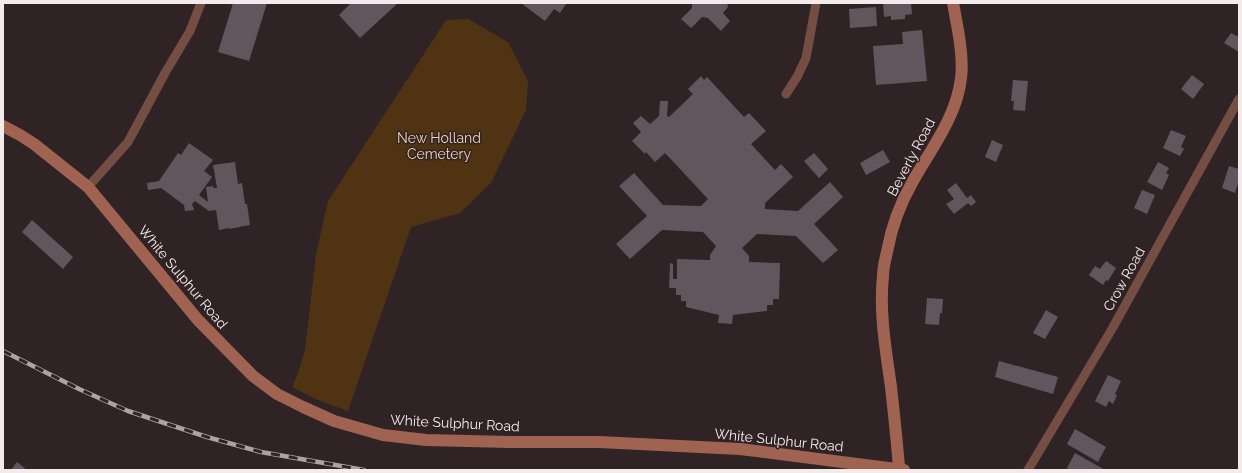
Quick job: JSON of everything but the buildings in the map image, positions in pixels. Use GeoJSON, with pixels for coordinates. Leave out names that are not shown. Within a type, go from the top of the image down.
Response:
{"type":"FeatureCollection","features":[{"type":"Feature","properties":{"kind":"street"},"geometry":{"type":"LineString","coordinates":[[88,187],[128,142],[165,72],[190,30],[201,3]]}},
{"type":"Feature","properties":{"kind":"street"},"geometry":{"type":"LineString","coordinates":[[786,94],[797,77],[806,58],[816,3]]}},
{"type":"Feature","properties":{"kind":"street","name":"Beverly Road"},"geometry":{"type":"LineString","coordinates":[[902,469],[884,335],[882,276],[893,228],[901,207],[912,182],[943,130],[959,93],[962,77],[961,56],[954,3]]}},
{"type":"Feature","properties":{"kind":"street","name":"Crow Road"},"geometry":{"type":"LineString","coordinates":[[1028,470],[1112,329],[1239,99]]}},
{"type":"Feature","properties":{"kind":"street","name":"White Sulphur Road"},"geometry":{"type":"LineString","coordinates":[[3,126],[34,144],[88,187],[198,320],[253,376],[277,394],[334,421],[383,435],[426,440],[599,442],[721,447],[902,469]]}},
{"type":"Feature","properties":{"kind":"green space","name":"New Holland Cemetery"},"geometry":{"type":"Polygon","coordinates":[[[468,19],[508,42],[528,81],[526,110],[491,183],[460,213],[411,227],[348,411],[320,401],[292,387],[305,350],[316,254],[328,201],[446,20],[468,19]]]}},
{"type":"Feature","properties":{"kind":"railway"},"geometry":{"type":"LineString","coordinates":[[3,351],[79,389],[128,411],[207,437],[261,452],[364,470]]}}]}
